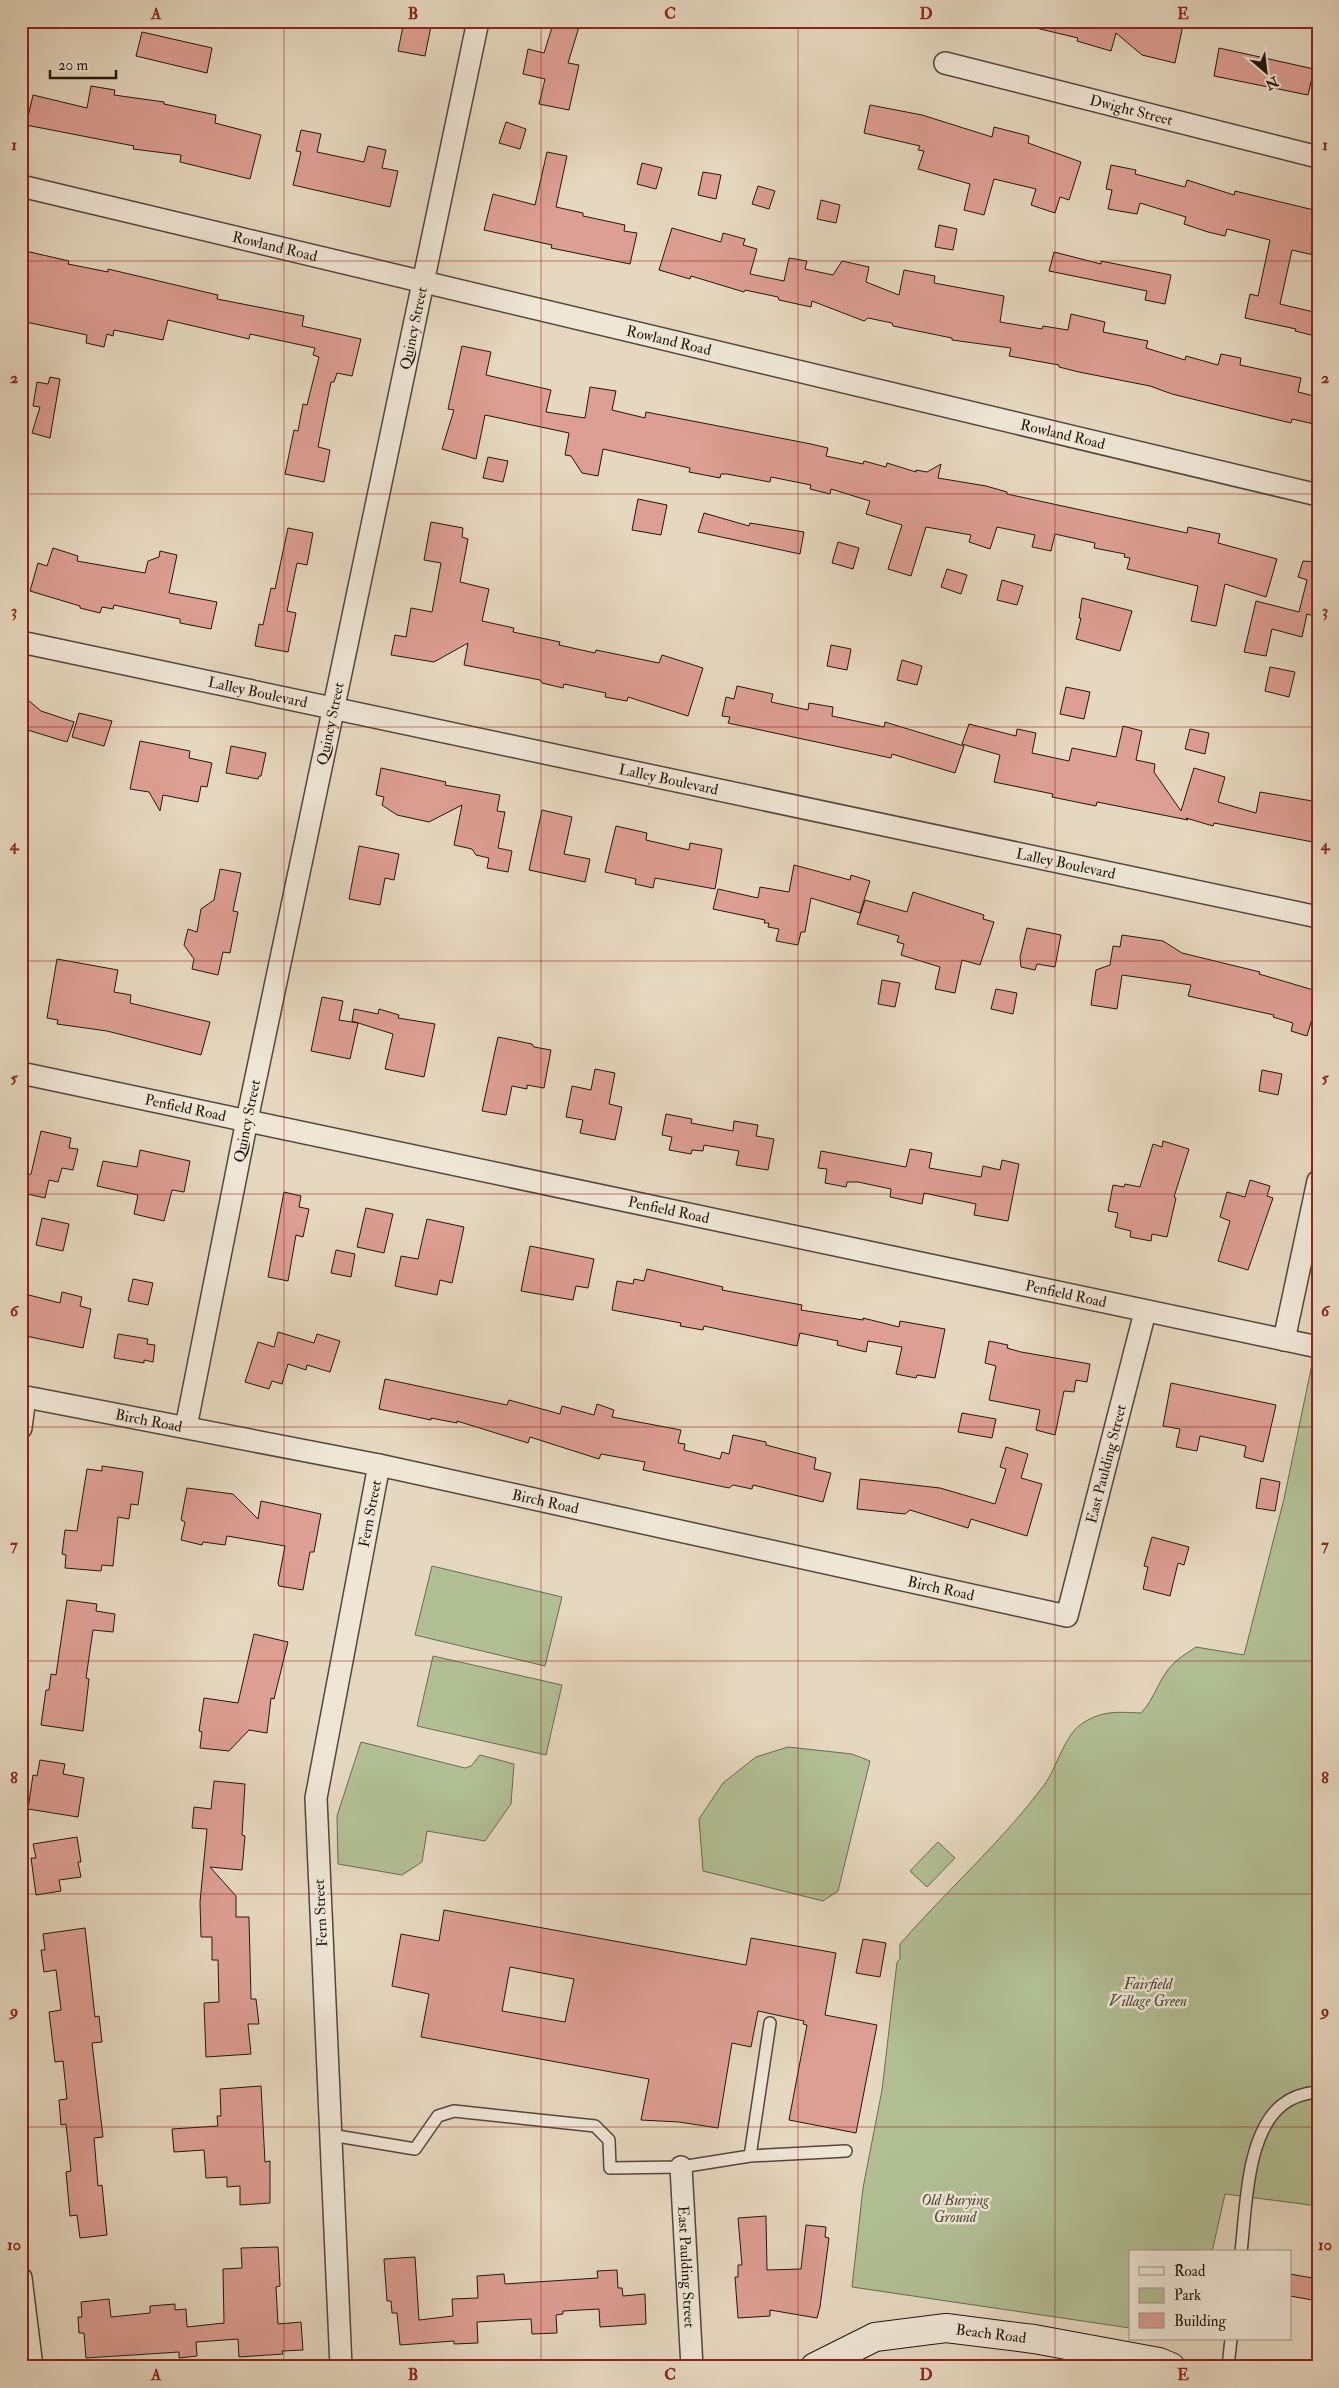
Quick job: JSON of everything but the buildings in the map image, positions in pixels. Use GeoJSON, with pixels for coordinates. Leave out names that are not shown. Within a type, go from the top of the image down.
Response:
{"type":"FeatureCollection","features":[{"type":"Feature","properties":{"kind":"street","name":"Quincy Street"},"geometry":{"type":"LineString","coordinates":[[186,1427],[247,1120],[478,21]]}},
{"type":"Feature","properties":{"kind":"street","name":"Dwight Street"},"geometry":{"type":"LineString","coordinates":[[945,63],[1318,157]]}},
{"type":"Feature","properties":{"kind":"street","name":"Rowland Road"},"geometry":{"type":"LineString","coordinates":[[21,186],[1318,495]]}},
{"type":"Feature","properties":{"kind":"street","name":"Lalley Boulevard"},"geometry":{"type":"LineString","coordinates":[[21,642],[1318,917]]}},
{"type":"Feature","properties":{"kind":"street","name":"Penfield Road"},"geometry":{"type":"LineString","coordinates":[[21,1074],[247,1120],[1145,1312],[1318,1347]]}},
{"type":"Feature","properties":{"kind":"street"},"geometry":{"type":"LineString","coordinates":[[1284,1340],[1318,1181]]}},
{"type":"Feature","properties":{"kind":"street","name":"East Paulding Street"},"geometry":{"type":"LineString","coordinates":[[1067,1616],[1145,1312]]}},
{"type":"Feature","properties":{"kind":"street","name":"Birch Road"},"geometry":{"type":"LineString","coordinates":[[23,1397],[378,1465],[1067,1616]]}},
{"type":"Feature","properties":{"kind":"street"},"geometry":{"type":"LineString","coordinates":[[21,1428],[23,1397]]}},
{"type":"Feature","properties":{"kind":"street","name":"Fern Street"},"geometry":{"type":"LineString","coordinates":[[341,2367],[316,1798],[378,1465]]}},
{"type":"Feature","properties":{"kind":"street","name":"East Paulding Street"},"geometry":{"type":"LineString","coordinates":[[681,2167],[692,2367]]}},
{"type":"Feature","properties":{"kind":"street"},"geometry":{"type":"LineString","coordinates":[[21,2278],[32,2367]]}},
{"type":"Feature","properties":{"kind":"street","name":"Beach Road"},"geometry":{"type":"LineString","coordinates":[[815,2367],[875,2337],[946,2328],[1034,2339],[1159,2362],[1171,2367]]}},
{"type":"Feature","properties":{"kind":"lane"},"geometry":{"type":"LineString","coordinates":[[750,2156],[770,2023]]}},
{"type":"Feature","properties":{"kind":"lane"},"geometry":{"type":"LineString","coordinates":[[1241,2250],[1253,2158],[1268,2121],[1281,2105],[1297,2096],[1318,2092]]}},
{"type":"Feature","properties":{"kind":"lane"},"geometry":{"type":"LineString","coordinates":[[331,2135],[414,2148],[438,2116],[454,2111],[595,2126],[609,2140],[610,2168],[681,2167],[750,2156],[846,2151]]}},
{"type":"Feature","properties":{"kind":"lane"},"geometry":{"type":"LineString","coordinates":[[1228,2367],[1231,2340]]}},
{"type":"Feature","properties":{"kind":"green space","name":"Fairfield Village Green"},"geometry":{"type":"Polygon","coordinates":[[[1312,1364],[1318,1365],[1318,2206],[1225,2194],[1212,2250],[1129,2250],[1129,2328],[852,2287],[863,2188],[882,2090],[897,1962],[900,1959],[900,1944],[1011,1826],[1045,1784],[1065,1744],[1080,1725],[1102,1714],[1117,1712],[1141,1713],[1174,1663],[1196,1647],[1244,1655],[1284,1499],[1312,1364]]]}},
{"type":"Feature","properties":{"kind":"green space"},"geometry":{"type":"Polygon","coordinates":[[[432,1566],[562,1597],[545,1666],[415,1635],[432,1566]]]}},
{"type":"Feature","properties":{"kind":"green space"},"geometry":{"type":"Polygon","coordinates":[[[433,1656],[562,1685],[546,1755],[417,1726],[433,1656]]]}},
{"type":"Feature","properties":{"kind":"green space"},"geometry":{"type":"Polygon","coordinates":[[[361,1742],[465,1768],[471,1766],[480,1755],[514,1764],[511,1804],[485,1841],[427,1831],[422,1862],[402,1875],[338,1864],[337,1816],[361,1742]]]}},
{"type":"Feature","properties":{"kind":"green space"},"geometry":{"type":"Polygon","coordinates":[[[788,1747],[852,1754],[870,1761],[838,1891],[823,1901],[703,1871],[699,1819],[723,1783],[756,1757],[788,1747]]]}},
{"type":"Feature","properties":{"kind":"green space"},"geometry":{"type":"Polygon","coordinates":[[[938,1842],[955,1858],[927,1887],[910,1871],[938,1842]]]}},
{"type":"Feature","properties":{"kind":"park label","name":"Old Burying Ground"},"geometry":{"type":"Point","coordinates":[955,2208]}}]}
